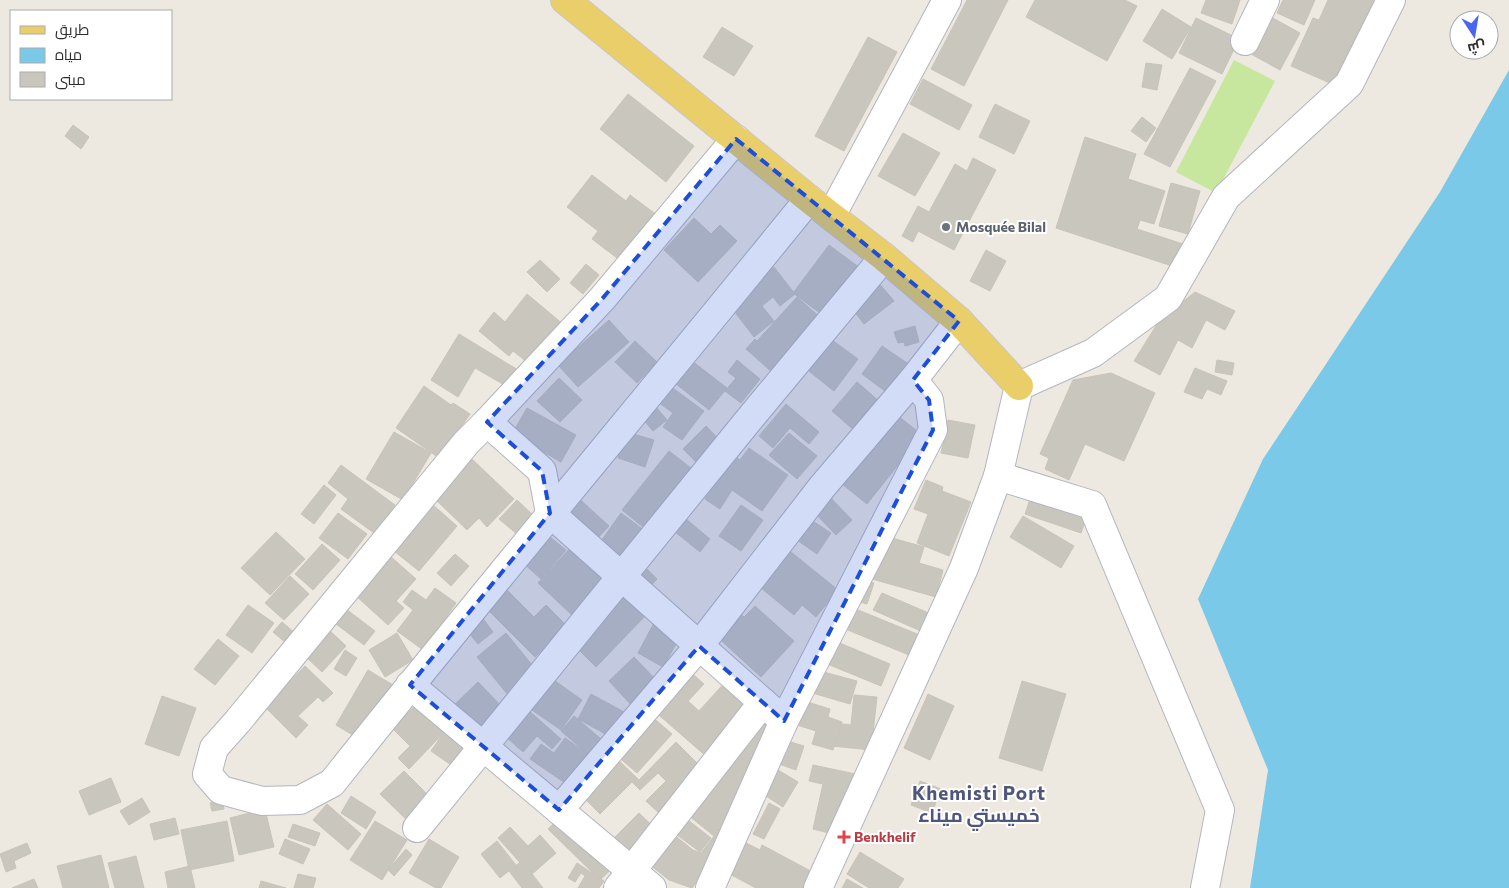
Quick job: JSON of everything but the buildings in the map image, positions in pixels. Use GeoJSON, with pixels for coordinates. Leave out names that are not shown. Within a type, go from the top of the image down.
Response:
{"type":"FeatureCollection","features":[{"type":"Feature","properties":{"kind":"main road"},"geometry":{"type":"LineString","coordinates":[[565,0],[959,321],[1019,386]]}},
{"type":"Feature","properties":{"kind":"street"},"geometry":{"type":"LineString","coordinates":[[831,216],[947,0]]}},
{"type":"Feature","properties":{"kind":"street"},"geometry":{"type":"LineString","coordinates":[[1245,41],[1265,0]]}},
{"type":"Feature","properties":{"kind":"street"},"geometry":{"type":"LineString","coordinates":[[818,888],[948,607],[964,568],[998,476],[1019,386],[1093,353],[1168,298],[1226,197],[1349,84],[1391,0]]}},
{"type":"Feature","properties":{"kind":"street"},"geometry":{"type":"LineString","coordinates":[[736,140],[602,300],[466,443],[214,748],[207,774],[221,790],[262,801],[300,800],[332,782],[550,513],[678,361],[809,199]]}},
{"type":"Feature","properties":{"kind":"street"},"geometry":{"type":"LineString","coordinates":[[417,828],[747,422],[884,258]]}},
{"type":"Feature","properties":{"kind":"street"},"geometry":{"type":"LineString","coordinates":[[560,810],[699,646],[822,487],[913,380],[959,321]]}},
{"type":"Feature","properties":{"kind":"street"},"geometry":{"type":"LineString","coordinates":[[710,888],[784,721],[933,430],[930,400],[913,380]]}},
{"type":"Feature","properties":{"kind":"street"},"geometry":{"type":"LineString","coordinates":[[487,422],[542,471],[550,513],[784,721]]}},
{"type":"Feature","properties":{"kind":"street"},"geometry":{"type":"LineString","coordinates":[[998,476],[1092,505],[1220,810],[1205,888]]}},
{"type":"Feature","properties":{"kind":"street"},"geometry":{"type":"LineString","coordinates":[[410,685],[560,810],[625,879],[652,888]]}},
{"type":"Feature","properties":{"kind":"street"},"geometry":{"type":"LineString","coordinates":[[625,879],[763,702]]}},
{"type":"Feature","properties":{"kind":"highlighted area"},"geometry":{"type":"Polygon","coordinates":[[[736,139],[959,321],[913,380],[929,400],[933,430],[784,721],[699,646],[559,810],[410,685],[550,513],[542,471],[487,422],[602,299],[736,139]]]}},
{"type":"Feature","properties":{"kind":"green space"},"geometry":{"type":"Polygon","coordinates":[[[1234,60],[1275,81],[1216,193],[1176,172],[1234,60]]]}},
{"type":"Feature","properties":{"kind":"water"},"geometry":{"type":"Polygon","coordinates":[[[1509,70],[1509,888],[1250,888],[1268,770],[1198,599],[1263,459],[1440,192],[1509,70]]]}},
{"type":"Feature","properties":{"kind":"place","name":"Mosquée Bilal"},"geometry":{"type":"Point","coordinates":[946,227]}},
{"type":"Feature","properties":{"kind":"place","name":"Benkhelif"},"geometry":{"type":"Point","coordinates":[844,837]}},
{"type":"Feature","properties":{"kind":"district","name":"Khemisti Port خميستي ميناء"},"geometry":{"type":"Point","coordinates":[979,804]}}]}
